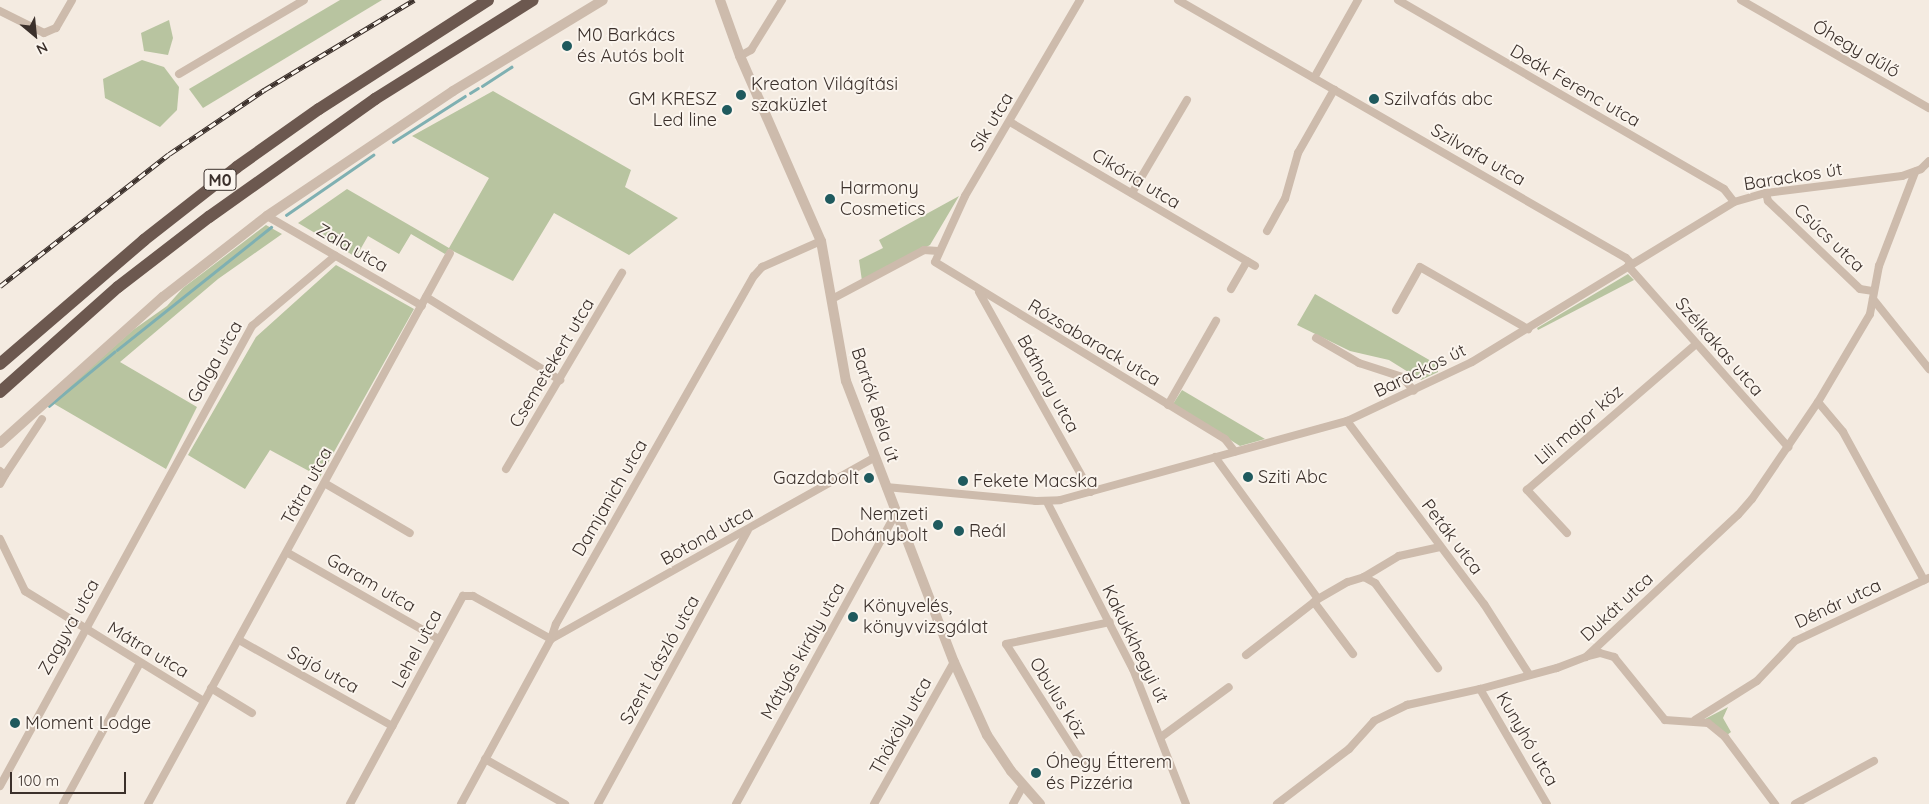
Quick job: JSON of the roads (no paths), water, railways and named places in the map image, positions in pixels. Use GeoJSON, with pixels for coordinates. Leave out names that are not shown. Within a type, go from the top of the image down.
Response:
{"type":"FeatureCollection","features":[{"type":"Feature","properties":{"kind":"highway","name":"M0"},"geometry":{"type":"LineString","coordinates":[[0,364],[144,240],[237,167],[318,109],[488,0]]}},
{"type":"Feature","properties":{"kind":"highway","name":"M0"},"geometry":{"type":"LineString","coordinates":[[0,392],[118,288],[217,211],[375,99],[533,0]]}},
{"type":"Feature","properties":{"kind":"street"},"geometry":{"type":"LineString","coordinates":[[0,11],[44,33],[56,28],[72,0]]}},
{"type":"Feature","properties":{"kind":"street"},"geometry":{"type":"LineString","coordinates":[[180,74],[304,0]]}},
{"type":"Feature","properties":{"kind":"street"},"geometry":{"type":"LineString","coordinates":[[0,443],[163,297],[267,216],[430,106],[603,0]]}},
{"type":"Feature","properties":{"kind":"street","name":"Bartók Béla út"},"geometry":{"type":"LineString","coordinates":[[720,0],[740,56],[821,241],[846,381],[954,662],[987,735],[1023,786],[1040,804]]}},
{"type":"Feature","properties":{"kind":"street"},"geometry":{"type":"LineString","coordinates":[[740,56],[752,50],[782,0]]}},
{"type":"Feature","properties":{"kind":"street","name":"Sík utca"},"geometry":{"type":"LineString","coordinates":[[936,262],[938,251],[965,196],[1080,0]]}},
{"type":"Feature","properties":{"kind":"street","name":"Szilvafa utca"},"geometry":{"type":"LineString","coordinates":[[1178,0],[1626,258],[1630,265]]}},
{"type":"Feature","properties":{"kind":"street"},"geometry":{"type":"LineString","coordinates":[[1314,78],[1358,0]]}},
{"type":"Feature","properties":{"kind":"street","name":"Deák Ferenc utca"},"geometry":{"type":"LineString","coordinates":[[1398,0],[1724,189],[1734,202]]}},
{"type":"Feature","properties":{"kind":"street","name":"Óhegy dűlő"},"geometry":{"type":"LineString","coordinates":[[1742,0],[1929,108]]}},
{"type":"Feature","properties":{"kind":"street"},"geometry":{"type":"LineString","coordinates":[[1267,231],[1285,199],[1298,153],[1334,90]]}},
{"type":"Feature","properties":{"kind":"street"},"geometry":{"type":"LineString","coordinates":[[1132,193],[1188,100]]}},
{"type":"Feature","properties":{"kind":"street","name":"Cikória utca"},"geometry":{"type":"LineString","coordinates":[[1010,122],[1254,266]]}},
{"type":"Feature","properties":{"kind":"street","name":"Barackos út"},"geometry":{"type":"LineString","coordinates":[[886,487],[1047,502],[1091,492],[1347,422],[1414,391],[1528,329],[1734,202],[1766,194],[1902,176],[1915,172],[1929,161]]}},
{"type":"Feature","properties":{"kind":"street","name":"Dukát utca"},"geometry":{"type":"LineString","coordinates":[[1277,804],[1349,749],[1374,721],[1407,705],[1480,690],[1529,674],[1557,668],[1586,657],[1738,515],[1788,447],[1818,402],[1870,314],[1872,295],[1915,172]]}},
{"type":"Feature","properties":{"kind":"street","name":"Csúcs utca"},"geometry":{"type":"LineString","coordinates":[[1766,194],[1768,201],[1860,288],[1872,295],[1929,369]]}},
{"type":"Feature","properties":{"kind":"street","name":"Zala utca"},"geometry":{"type":"LineString","coordinates":[[267,216],[422,306]]}},
{"type":"Feature","properties":{"kind":"street","name":"Damjanich utca"},"geometry":{"type":"LineString","coordinates":[[461,804],[552,639],[556,624],[754,276],[762,267],[821,241]]}},
{"type":"Feature","properties":{"kind":"street"},"geometry":{"type":"LineString","coordinates":[[832,299],[924,250],[938,251]]}},
{"type":"Feature","properties":{"kind":"street"},"geometry":{"type":"LineString","coordinates":[[450,253],[426,297],[560,380]]}},
{"type":"Feature","properties":{"kind":"street","name":"Galga utca"},"geometry":{"type":"LineString","coordinates":[[165,483],[252,326],[336,256]]}},
{"type":"Feature","properties":{"kind":"street"},"geometry":{"type":"LineString","coordinates":[[1231,290],[1247,261]]}},
{"type":"Feature","properties":{"kind":"street","name":"Rózsabarack utca"},"geometry":{"type":"LineString","coordinates":[[936,262],[978,290],[1225,439],[1235,452]]}},
{"type":"Feature","properties":{"kind":"street","name":"Szélkakas utca"},"geometry":{"type":"LineString","coordinates":[[1630,265],[1696,344],[1788,447]]}},
{"type":"Feature","properties":{"kind":"street"},"geometry":{"type":"LineString","coordinates":[[1396,310],[1420,267],[1528,329]]}},
{"type":"Feature","properties":{"kind":"street","name":"Csemetekert utca"},"geometry":{"type":"LineString","coordinates":[[506,469],[622,273]]}},
{"type":"Feature","properties":{"kind":"street","name":"Báthory utca"},"geometry":{"type":"LineString","coordinates":[[978,290],[1091,492]]}},
{"type":"Feature","properties":{"kind":"street","name":"Tátra utca"},"geometry":{"type":"LineString","coordinates":[[148,804],[326,484],[426,297]]}},
{"type":"Feature","properties":{"kind":"street"},"geometry":{"type":"LineString","coordinates":[[1168,405],[1216,321]]}},
{"type":"Feature","properties":{"kind":"street"},"geometry":{"type":"LineString","coordinates":[[1316,338],[1359,363],[1402,377],[1414,391]]}},
{"type":"Feature","properties":{"kind":"street","name":"Lili major köz"},"geometry":{"type":"LineString","coordinates":[[1567,533],[1527,490],[1696,344]]}},
{"type":"Feature","properties":{"kind":"street"},"geometry":{"type":"LineString","coordinates":[[1818,402],[1843,432],[1926,579]]}},
{"type":"Feature","properties":{"kind":"street"},"geometry":{"type":"LineString","coordinates":[[0,484],[3,473],[42,419]]}},
{"type":"Feature","properties":{"kind":"street","name":"Peták utca"},"geometry":{"type":"LineString","coordinates":[[1347,422],[1484,604],[1529,674]]}},
{"type":"Feature","properties":{"kind":"street","name":"Botond utca"},"geometry":{"type":"LineString","coordinates":[[552,639],[875,457]]}},
{"type":"Feature","properties":{"kind":"street"},"geometry":{"type":"LineString","coordinates":[[1215,457],[1353,654]]}},
{"type":"Feature","properties":{"kind":"street","name":"Zagyva utca"},"geometry":{"type":"LineString","coordinates":[[0,786],[165,483]]}},
{"type":"Feature","properties":{"kind":"street"},"geometry":{"type":"LineString","coordinates":[[326,484],[410,533]]}},
{"type":"Feature","properties":{"kind":"street","name":"Kakukkhegyi út"},"geometry":{"type":"LineString","coordinates":[[1047,502],[1110,622],[1161,737],[1186,804]]}},
{"type":"Feature","properties":{"kind":"street","name":"Mátyás király utca"},"geometry":{"type":"LineString","coordinates":[[736,804],[896,513]]}},
{"type":"Feature","properties":{"kind":"street","name":"Szent László utca"},"geometry":{"type":"LineString","coordinates":[[598,804],[748,530]]}},
{"type":"Feature","properties":{"kind":"street","name":"Mátra utca"},"geometry":{"type":"LineString","coordinates":[[0,539],[26,591],[204,701]]}},
{"type":"Feature","properties":{"kind":"street"},"geometry":{"type":"LineString","coordinates":[[1246,655],[1316,600],[1348,582],[1364,577],[1399,556],[1440,547]]}},
{"type":"Feature","properties":{"kind":"street","name":"Garam utca"},"geometry":{"type":"LineString","coordinates":[[288,553],[439,640]]}},
{"type":"Feature","properties":{"kind":"street"},"geometry":{"type":"LineString","coordinates":[[1364,577],[1375,583],[1438,668]]}},
{"type":"Feature","properties":{"kind":"street","name":"Dénár utca"},"geometry":{"type":"LineString","coordinates":[[1695,720],[1757,681],[1795,641],[1926,579]]}},
{"type":"Feature","properties":{"kind":"street","name":"Lehel utca"},"geometry":{"type":"LineString","coordinates":[[350,804],[462,596],[468,594],[552,639]]}},
{"type":"Feature","properties":{"kind":"street","name":"Obulus köz"},"geometry":{"type":"LineString","coordinates":[[1086,769],[1006,644],[1110,622]]}},
{"type":"Feature","properties":{"kind":"street","name":"Sajó utca"},"geometry":{"type":"LineString","coordinates":[[239,640],[392,726]]}},
{"type":"Feature","properties":{"kind":"street"},"geometry":{"type":"LineString","coordinates":[[1586,657],[1600,653],[1614,657],[1665,720],[1695,720],[1708,723],[1725,737],[1775,804]]}},
{"type":"Feature","properties":{"kind":"street","name":"Thököly utca"},"geometry":{"type":"LineString","coordinates":[[874,804],[954,662]]}},
{"type":"Feature","properties":{"kind":"street"},"geometry":{"type":"LineString","coordinates":[[63,804],[140,663]]}},
{"type":"Feature","properties":{"kind":"street"},"geometry":{"type":"LineString","coordinates":[[1161,737],[1229,687]]}},
{"type":"Feature","properties":{"kind":"street"},"geometry":{"type":"LineString","coordinates":[[211,688],[252,713]]}},
{"type":"Feature","properties":{"kind":"street","name":"Kunyhó utca"},"geometry":{"type":"LineString","coordinates":[[1480,690],[1547,804]]}},
{"type":"Feature","properties":{"kind":"street"},"geometry":{"type":"LineString","coordinates":[[485,759],[565,804]]}},
{"type":"Feature","properties":{"kind":"street"},"geometry":{"type":"LineString","coordinates":[[1795,804],[1874,761]]}},
{"type":"Feature","properties":{"kind":"street"},"geometry":{"type":"LineString","coordinates":[[1013,804],[1023,786]]}},
{"type":"Feature","properties":{"kind":"waterway"},"geometry":{"type":"LineString","coordinates":[[482,86],[511,67]]}},
{"type":"Feature","properties":{"kind":"waterway"},"geometry":{"type":"LineString","coordinates":[[470,93],[478,88]]}},
{"type":"Feature","properties":{"kind":"waterway"},"geometry":{"type":"LineString","coordinates":[[393,142],[465,96]]}},
{"type":"Feature","properties":{"kind":"waterway"},"geometry":{"type":"LineString","coordinates":[[286,215],[373,155]]}},
{"type":"Feature","properties":{"kind":"waterway"},"geometry":{"type":"LineString","coordinates":[[117,350],[271,227]]}},
{"type":"Feature","properties":{"kind":"waterway"},"geometry":{"type":"LineString","coordinates":[[49,406],[114,352]]}},
{"type":"Feature","properties":{"kind":"railway"},"geometry":{"type":"LineString","coordinates":[[0,286],[169,154],[264,90],[414,0]]}},
{"type":"Feature","properties":{"kind":"place","name":"M0 Barkács és Autós bolt"},"geometry":{"type":"Point","coordinates":[567,46]}},
{"type":"Feature","properties":{"kind":"place","name":"Kreaton Világítási szaküzlet"},"geometry":{"type":"Point","coordinates":[741,95]}},
{"type":"Feature","properties":{"kind":"place","name":"Szilvafás abc"},"geometry":{"type":"Point","coordinates":[1374,99]}},
{"type":"Feature","properties":{"kind":"place","name":"GM KRESZ Led line"},"geometry":{"type":"Point","coordinates":[727,110]}},
{"type":"Feature","properties":{"kind":"place","name":"Harmony Cosmetics"},"geometry":{"type":"Point","coordinates":[830,199]}},
{"type":"Feature","properties":{"kind":"place","name":"Sziti Abc"},"geometry":{"type":"Point","coordinates":[1248,477]}},
{"type":"Feature","properties":{"kind":"place","name":"Gazdabolt"},"geometry":{"type":"Point","coordinates":[869,478]}},
{"type":"Feature","properties":{"kind":"place","name":"Fekete Macska"},"geometry":{"type":"Point","coordinates":[963,481]}},
{"type":"Feature","properties":{"kind":"place","name":"Nemzeti Dohánybolt"},"geometry":{"type":"Point","coordinates":[938,525]}},
{"type":"Feature","properties":{"kind":"place","name":"Reál"},"geometry":{"type":"Point","coordinates":[959,531]}},
{"type":"Feature","properties":{"kind":"place","name":"Könyvelés, könyvvizsgálat"},"geometry":{"type":"Point","coordinates":[853,617]}},
{"type":"Feature","properties":{"kind":"place","name":"Moment Lodge"},"geometry":{"type":"Point","coordinates":[15,723]}},
{"type":"Feature","properties":{"kind":"place","name":"Óhegy Étterem és Pizzéria"},"geometry":{"type":"Point","coordinates":[1036,773]}}]}
